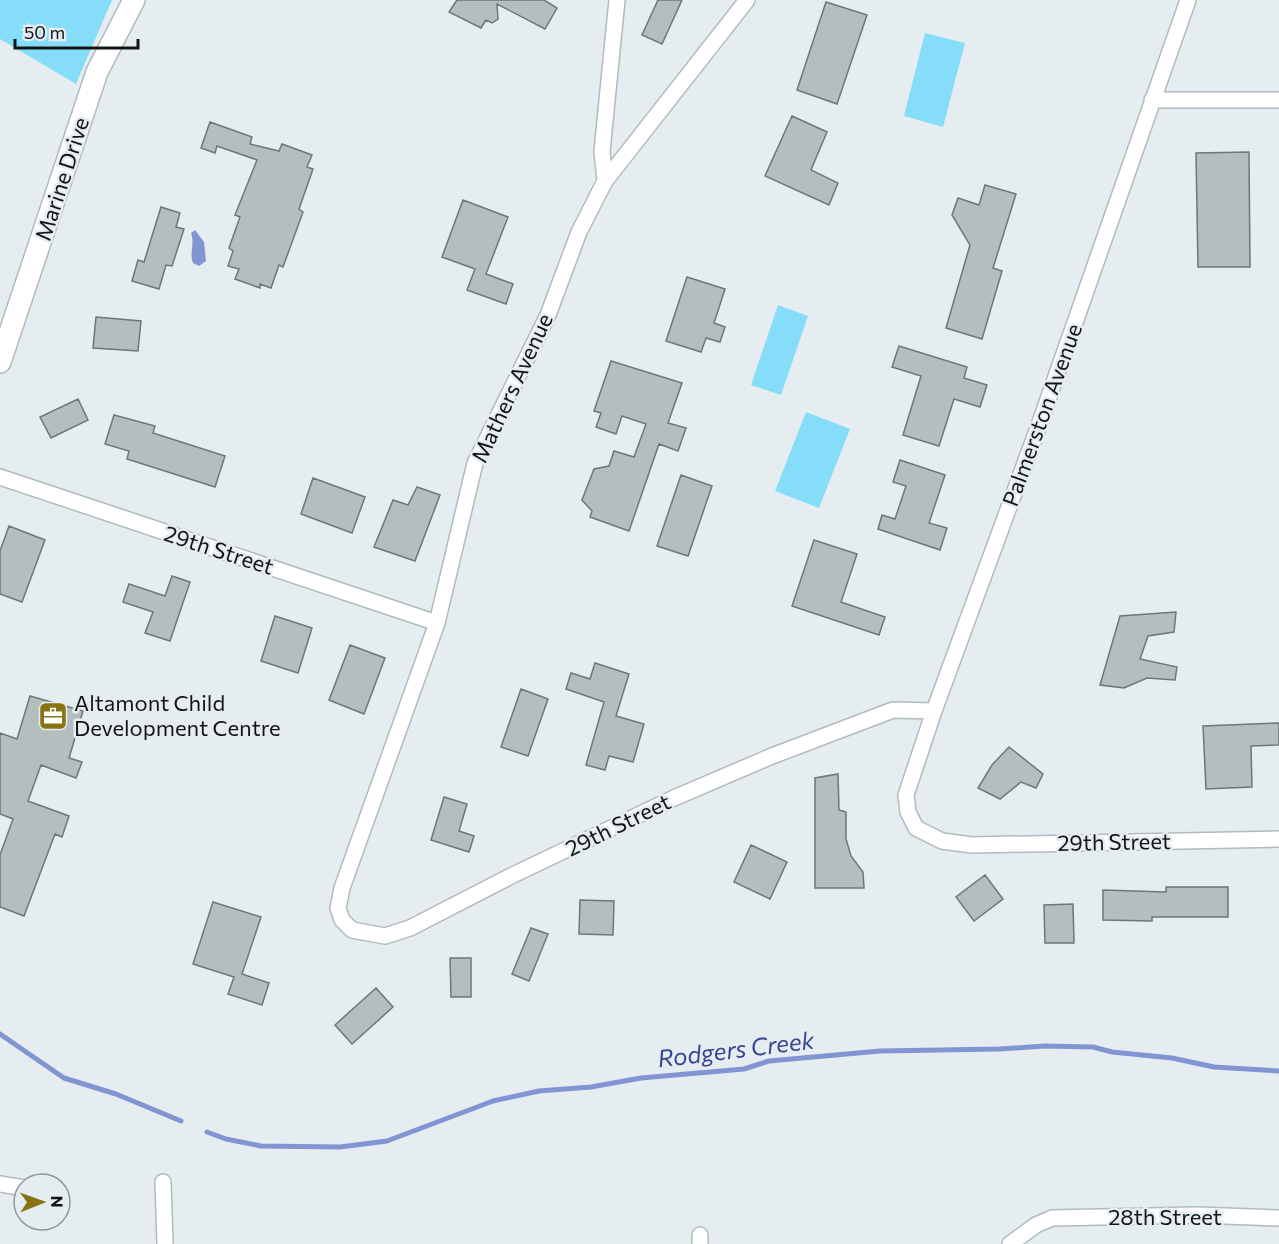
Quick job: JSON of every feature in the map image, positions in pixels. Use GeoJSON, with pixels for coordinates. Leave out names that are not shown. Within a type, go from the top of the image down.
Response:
{"type":"FeatureCollection","features":[{"type":"Feature","properties":{"kind":"main road","name":"Marine Drive"},"geometry":{"type":"LineString","coordinates":[[0,362],[98,72],[134,0]]}},
{"type":"Feature","properties":{"kind":"street"},"geometry":{"type":"LineString","coordinates":[[605,181],[602,151],[617,0]]}},
{"type":"Feature","properties":{"kind":"street","name":"Mathers Avenue"},"geometry":{"type":"LineString","coordinates":[[342,888],[437,623],[475,463],[548,315],[579,232],[605,181],[747,0]]}},
{"type":"Feature","properties":{"kind":"street","name":"Palmerston Avenue"},"geometry":{"type":"LineString","coordinates":[[916,828],[908,812],[906,795],[1188,0]]}},
{"type":"Feature","properties":{"kind":"street"},"geometry":{"type":"LineString","coordinates":[[1152,100],[1279,100]]}},
{"type":"Feature","properties":{"kind":"street","name":"29th Street"},"geometry":{"type":"LineString","coordinates":[[0,477],[437,623]]}},
{"type":"Feature","properties":{"kind":"street","name":"29th Street"},"geometry":{"type":"LineString","coordinates":[[342,888],[338,908],[342,920],[352,930],[386,936],[410,928],[511,876],[674,798],[772,756],[892,710],[934,711]]}},
{"type":"Feature","properties":{"kind":"street","name":"29th Street"},"geometry":{"type":"LineString","coordinates":[[916,828],[942,841],[972,845],[1279,839]]}},
{"type":"Feature","properties":{"kind":"street"},"geometry":{"type":"LineString","coordinates":[[163,1182],[165,1244]]}},
{"type":"Feature","properties":{"kind":"street","name":"28th Street"},"geometry":{"type":"LineString","coordinates":[[1010,1244],[1036,1225],[1052,1218],[1198,1215],[1279,1218]]}},
{"type":"Feature","properties":{"kind":"shaded area"},"geometry":{"type":"Polygon","coordinates":[[[0,0],[112,0],[76,84],[0,39],[0,0]]]}},
{"type":"Feature","properties":{"kind":"shaded area"},"geometry":{"type":"Polygon","coordinates":[[[925,33],[965,43],[943,127],[904,116],[925,33]]]}},
{"type":"Feature","properties":{"kind":"shaded area"},"geometry":{"type":"Polygon","coordinates":[[[195,230],[204,242],[206,261],[199,266],[193,263],[192,259],[191,233],[195,230]]]}},
{"type":"Feature","properties":{"kind":"shaded area"},"geometry":{"type":"Polygon","coordinates":[[[778,305],[808,316],[781,395],[751,385],[778,305]]]}},
{"type":"Feature","properties":{"kind":"shaded area"},"geometry":{"type":"Polygon","coordinates":[[[806,412],[850,429],[819,508],[775,491],[806,412]]]}},
{"type":"Feature","properties":{"kind":"building"},"geometry":{"type":"Polygon","coordinates":[[[457,0],[544,0],[557,8],[545,29],[497,4],[498,19],[492,23],[486,20],[481,28],[449,12],[457,0]]]}},
{"type":"Feature","properties":{"kind":"building"},"geometry":{"type":"Polygon","coordinates":[[[658,0],[682,0],[662,44],[642,35],[658,0]]]}},
{"type":"Feature","properties":{"kind":"building"},"geometry":{"type":"Polygon","coordinates":[[[826,2],[867,15],[837,104],[797,90],[826,2]]]}},
{"type":"Feature","properties":{"kind":"building"},"geometry":{"type":"Polygon","coordinates":[[[792,116],[827,132],[811,170],[838,183],[829,205],[765,176],[792,116]]]}},
{"type":"Feature","properties":{"kind":"building"},"geometry":{"type":"Polygon","coordinates":[[[210,122],[252,137],[250,144],[279,151],[282,144],[312,155],[307,167],[313,169],[299,209],[303,212],[283,267],[279,265],[271,288],[260,284],[260,288],[235,279],[239,269],[228,266],[233,251],[229,248],[240,217],[235,215],[257,160],[217,146],[215,153],[201,148],[210,122]]]}},
{"type":"Feature","properties":{"kind":"building"},"geometry":{"type":"Polygon","coordinates":[[[1249,152],[1250,267],[1198,267],[1196,153],[1249,152]]]}},
{"type":"Feature","properties":{"kind":"building"},"geometry":{"type":"Polygon","coordinates":[[[985,185],[1016,194],[993,268],[1002,271],[982,339],[946,328],[970,245],[952,215],[958,198],[979,205],[985,185]]]}},
{"type":"Feature","properties":{"kind":"building"},"geometry":{"type":"Polygon","coordinates":[[[463,200],[508,217],[486,274],[513,284],[506,304],[467,290],[475,269],[442,257],[463,200]]]}},
{"type":"Feature","properties":{"kind":"building"},"geometry":{"type":"Polygon","coordinates":[[[161,207],[180,213],[176,227],[184,229],[172,266],[166,265],[159,289],[132,281],[138,260],[144,262],[161,207]]]}},
{"type":"Feature","properties":{"kind":"building"},"geometry":{"type":"Polygon","coordinates":[[[687,277],[725,289],[714,323],[725,327],[720,342],[706,338],[701,352],[666,341],[687,277]]]}},
{"type":"Feature","properties":{"kind":"building"},"geometry":{"type":"Polygon","coordinates":[[[96,317],[141,321],[138,351],[93,348],[96,317]]]}},
{"type":"Feature","properties":{"kind":"building"},"geometry":{"type":"Polygon","coordinates":[[[899,346],[967,367],[964,378],[987,385],[980,407],[954,399],[939,446],[903,435],[921,376],[892,367],[899,346]]]}},
{"type":"Feature","properties":{"kind":"building"},"geometry":{"type":"Polygon","coordinates":[[[611,361],[682,383],[668,423],[686,428],[678,451],[659,444],[629,531],[590,517],[592,511],[582,500],[594,469],[609,466],[614,451],[634,457],[646,424],[622,416],[616,434],[596,427],[601,413],[594,411],[611,361]]]}},
{"type":"Feature","properties":{"kind":"building"},"geometry":{"type":"Polygon","coordinates":[[[78,399],[88,420],[51,438],[40,417],[78,399]]]}},
{"type":"Feature","properties":{"kind":"building"},"geometry":{"type":"Polygon","coordinates":[[[114,415],[155,426],[153,433],[225,456],[215,487],[127,459],[129,451],[105,444],[114,415]]]}},
{"type":"Feature","properties":{"kind":"building"},"geometry":{"type":"Polygon","coordinates":[[[900,460],[945,475],[929,523],[947,528],[940,550],[878,529],[882,515],[895,519],[906,486],[893,482],[900,460]]]}},
{"type":"Feature","properties":{"kind":"building"},"geometry":{"type":"Polygon","coordinates":[[[681,475],[712,486],[688,556],[657,546],[681,475]]]}},
{"type":"Feature","properties":{"kind":"building"},"geometry":{"type":"Polygon","coordinates":[[[313,478],[365,497],[352,533],[301,514],[313,478]]]}},
{"type":"Feature","properties":{"kind":"building"},"geometry":{"type":"Polygon","coordinates":[[[417,487],[440,495],[415,561],[374,547],[393,500],[408,505],[417,487]]]}},
{"type":"Feature","properties":{"kind":"building"},"geometry":{"type":"Polygon","coordinates":[[[9,526],[45,540],[22,602],[0,594],[0,551],[9,526]]]}},
{"type":"Feature","properties":{"kind":"building"},"geometry":{"type":"Polygon","coordinates":[[[814,540],[857,554],[841,602],[885,617],[879,635],[792,606],[814,540]]]}},
{"type":"Feature","properties":{"kind":"building"},"geometry":{"type":"Polygon","coordinates":[[[172,576],[190,582],[170,641],[145,633],[153,612],[123,602],[129,584],[165,596],[172,576]]]}},
{"type":"Feature","properties":{"kind":"building"},"geometry":{"type":"Polygon","coordinates":[[[1176,612],[1174,632],[1148,636],[1140,659],[1177,667],[1175,680],[1147,678],[1124,688],[1100,685],[1120,616],[1176,612]]]}},
{"type":"Feature","properties":{"kind":"building"},"geometry":{"type":"Polygon","coordinates":[[[275,616],[312,628],[298,673],[261,661],[275,616]]]}},
{"type":"Feature","properties":{"kind":"building"},"geometry":{"type":"Polygon","coordinates":[[[350,645],[385,658],[364,714],[329,700],[350,645]]]}},
{"type":"Feature","properties":{"kind":"building"},"geometry":{"type":"Polygon","coordinates":[[[595,663],[629,674],[616,716],[644,724],[633,762],[609,756],[605,770],[586,765],[604,702],[566,689],[571,673],[590,679],[595,663]]]}},
{"type":"Feature","properties":{"kind":"building"},"geometry":{"type":"Polygon","coordinates":[[[521,689],[548,699],[528,756],[501,747],[521,689]]]}},
{"type":"Feature","properties":{"kind":"building"},"geometry":{"type":"Polygon","coordinates":[[[30,696],[83,711],[69,758],[82,762],[76,778],[41,765],[28,801],[69,816],[62,837],[55,834],[24,916],[0,907],[0,855],[13,819],[0,814],[0,733],[17,739],[30,696]]]}},
{"type":"Feature","properties":{"kind":"building"},"geometry":{"type":"Polygon","coordinates":[[[1279,723],[1279,745],[1251,746],[1252,787],[1206,789],[1203,726],[1279,723]]]}},
{"type":"Feature","properties":{"kind":"building"},"geometry":{"type":"Polygon","coordinates":[[[1009,747],[1043,774],[1036,788],[1021,782],[1000,799],[978,788],[992,765],[1009,747]]]}},
{"type":"Feature","properties":{"kind":"building"},"geometry":{"type":"Polygon","coordinates":[[[838,774],[839,810],[846,812],[846,839],[851,856],[863,872],[864,888],[815,888],[815,778],[838,774]]]}},
{"type":"Feature","properties":{"kind":"building"},"geometry":{"type":"Polygon","coordinates":[[[444,797],[467,804],[459,831],[474,836],[469,852],[431,840],[444,797]]]}},
{"type":"Feature","properties":{"kind":"building"},"geometry":{"type":"Polygon","coordinates":[[[751,845],[787,862],[770,899],[734,882],[751,845]]]}},
{"type":"Feature","properties":{"kind":"building"},"geometry":{"type":"Polygon","coordinates":[[[985,875],[1003,899],[974,921],[956,897],[985,875]]]}},
{"type":"Feature","properties":{"kind":"building"},"geometry":{"type":"Polygon","coordinates":[[[1166,887],[1228,887],[1228,917],[1152,917],[1152,921],[1103,920],[1103,890],[1166,892],[1166,887]]]}},
{"type":"Feature","properties":{"kind":"building"},"geometry":{"type":"Polygon","coordinates":[[[580,900],[614,901],[613,935],[579,934],[580,900]]]}},
{"type":"Feature","properties":{"kind":"building"},"geometry":{"type":"Polygon","coordinates":[[[213,902],[261,917],[242,974],[269,983],[262,1005],[228,994],[234,977],[193,964],[213,902]]]}},
{"type":"Feature","properties":{"kind":"building"},"geometry":{"type":"Polygon","coordinates":[[[1073,904],[1074,943],[1045,943],[1044,905],[1073,904]]]}},
{"type":"Feature","properties":{"kind":"building"},"geometry":{"type":"Polygon","coordinates":[[[531,928],[548,934],[529,981],[512,974],[531,928]]]}},
{"type":"Feature","properties":{"kind":"building"},"geometry":{"type":"Polygon","coordinates":[[[450,958],[471,958],[471,997],[451,997],[450,958]]]}},
{"type":"Feature","properties":{"kind":"building"},"geometry":{"type":"Polygon","coordinates":[[[376,988],[393,1007],[352,1044],[335,1025],[376,988]]]}},
{"type":"Feature","properties":{"kind":"waterway","name":"Rodgers Creek"},"geometry":{"type":"LineString","coordinates":[[0,1034],[64,1078],[116,1094],[181,1121]]}},
{"type":"Feature","properties":{"kind":"waterway","name":"Rodgers Creek"},"geometry":{"type":"LineString","coordinates":[[207,1132],[226,1139],[261,1146],[340,1147],[387,1141],[493,1101],[539,1091],[591,1087],[641,1078],[744,1069],[769,1061],[880,1051],[1045,1046],[1093,1047],[1112,1052],[1172,1058],[1214,1067],[1279,1071]]}},
{"type":"Feature","properties":{"kind":"place","name":"Altamont Child Development Centre"},"geometry":{"type":"Point","coordinates":[53,716]}}]}
